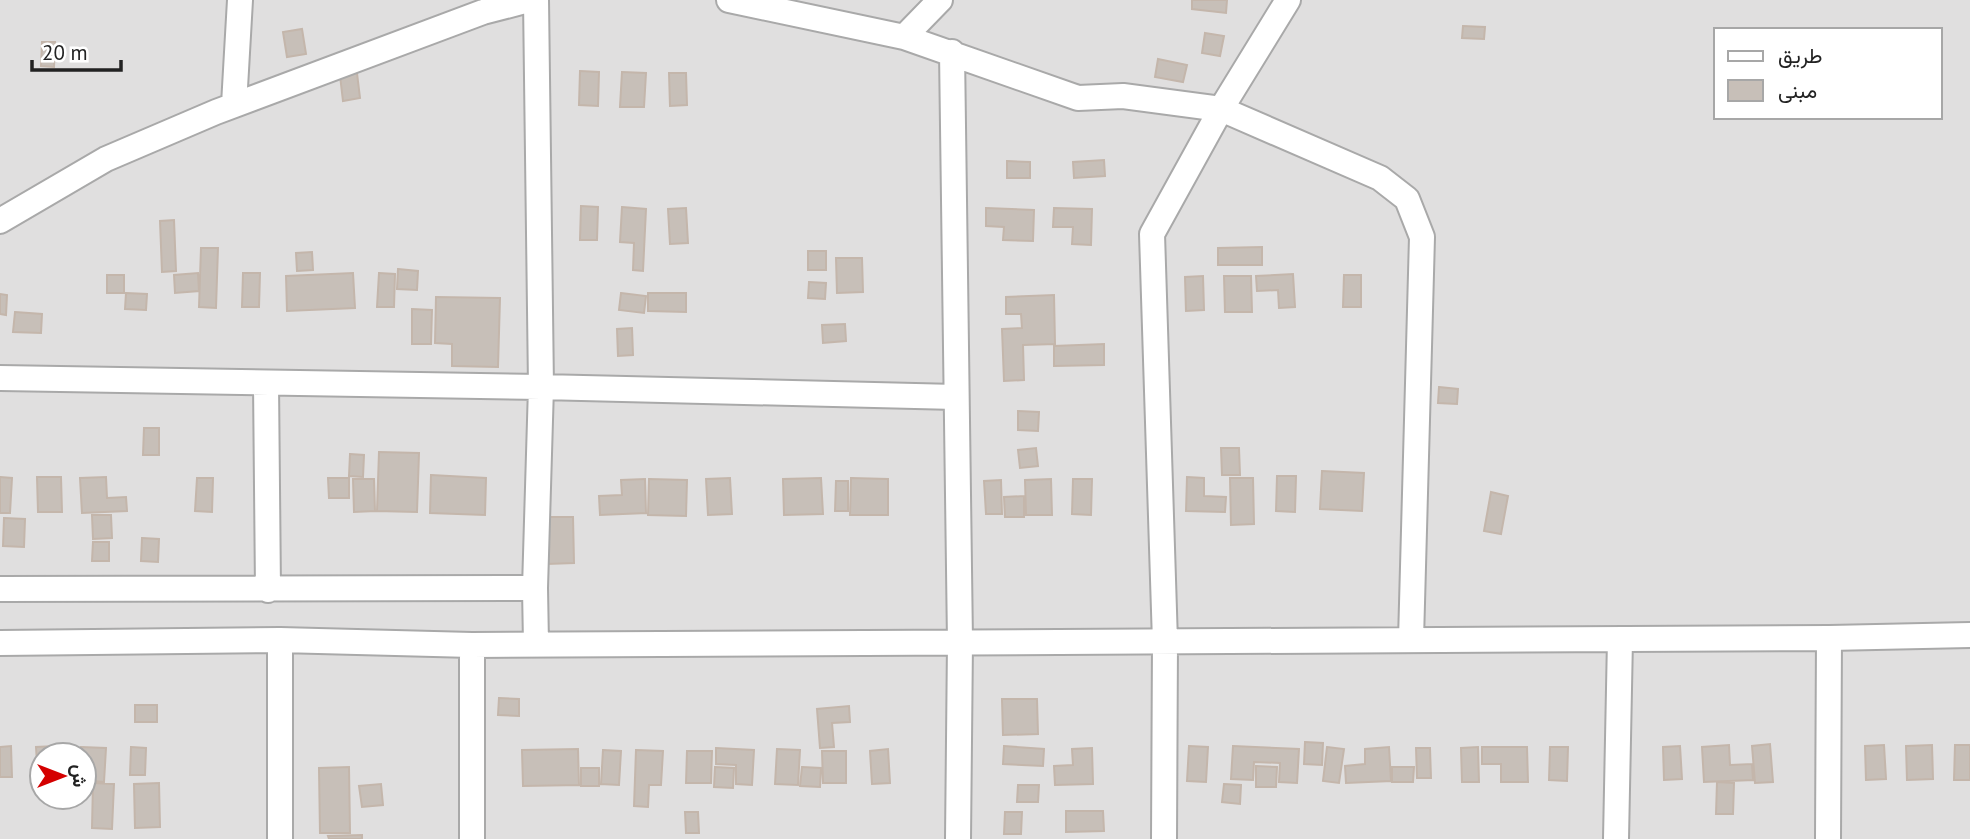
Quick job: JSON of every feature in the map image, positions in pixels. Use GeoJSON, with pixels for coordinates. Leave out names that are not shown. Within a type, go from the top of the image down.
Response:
{"type":"FeatureCollection","features":[{"type":"Feature","properties":{"kind":"street"},"geometry":{"type":"LineString","coordinates":[[234,105],[240,0]]}},
{"type":"Feature","properties":{"kind":"street"},"geometry":{"type":"LineString","coordinates":[[0,220],[106,159],[234,105],[484,6],[528,0]]}},
{"type":"Feature","properties":{"kind":"street"},"geometry":{"type":"LineString","coordinates":[[536,0],[541,387],[536,644]]}},
{"type":"Feature","properties":{"kind":"street"},"geometry":{"type":"LineString","coordinates":[[729,0],[904,37],[1078,98],[1123,96],[1221,109],[1380,178],[1407,199],[1422,237],[1411,640]]}},
{"type":"Feature","properties":{"kind":"street"},"geometry":{"type":"LineString","coordinates":[[904,37],[940,0]]}},
{"type":"Feature","properties":{"kind":"street"},"geometry":{"type":"LineString","coordinates":[[1164,839],[1165,642],[1152,233],[1221,109],[1288,0]]}},
{"type":"Feature","properties":{"kind":"street"},"geometry":{"type":"LineString","coordinates":[[952,52],[960,642],[958,839]]}},
{"type":"Feature","properties":{"kind":"street"},"geometry":{"type":"LineString","coordinates":[[0,378],[956,397]]}},
{"type":"Feature","properties":{"kind":"street"},"geometry":{"type":"LineString","coordinates":[[266,383],[268,590]]}},
{"type":"Feature","properties":{"kind":"street"},"geometry":{"type":"LineString","coordinates":[[0,589],[535,588]]}},
{"type":"Feature","properties":{"kind":"street"},"geometry":{"type":"LineString","coordinates":[[0,643],[280,640],[472,645],[1970,635]]}},
{"type":"Feature","properties":{"kind":"street"},"geometry":{"type":"LineString","coordinates":[[1828,839],[1829,638]]}},
{"type":"Feature","properties":{"kind":"street"},"geometry":{"type":"LineString","coordinates":[[1616,839],[1620,639]]}},
{"type":"Feature","properties":{"kind":"street"},"geometry":{"type":"LineString","coordinates":[[280,640],[280,839]]}},
{"type":"Feature","properties":{"kind":"street"},"geometry":{"type":"LineString","coordinates":[[472,645],[472,839]]}},
{"type":"Feature","properties":{"kind":"shaded area"},"geometry":{"type":"Polygon","coordinates":[[[0,0],[1970,0],[1970,839],[0,839],[0,0]]]}},
{"type":"Feature","properties":{"kind":"building"},"geometry":{"type":"Polygon","coordinates":[[[1192,0],[1227,0],[1226,13],[1192,9],[1192,0]]]}},
{"type":"Feature","properties":{"kind":"building"},"geometry":{"type":"Polygon","coordinates":[[[1463,26],[1485,27],[1484,39],[1462,38],[1463,26]]]}},
{"type":"Feature","properties":{"kind":"building"},"geometry":{"type":"Polygon","coordinates":[[[302,29],[306,54],[287,57],[283,32],[302,29]]]}},
{"type":"Feature","properties":{"kind":"building"},"geometry":{"type":"Polygon","coordinates":[[[1205,33],[1224,36],[1220,56],[1202,53],[1205,33]]]}},
{"type":"Feature","properties":{"kind":"building"},"geometry":{"type":"Polygon","coordinates":[[[42,42],[55,42],[54,67],[41,66],[42,42]]]}},
{"type":"Feature","properties":{"kind":"building"},"geometry":{"type":"Polygon","coordinates":[[[1158,59],[1187,65],[1183,82],[1155,77],[1158,59]]]}},
{"type":"Feature","properties":{"kind":"building"},"geometry":{"type":"Polygon","coordinates":[[[356,65],[360,98],[343,101],[339,67],[356,65]]]}},
{"type":"Feature","properties":{"kind":"building"},"geometry":{"type":"Polygon","coordinates":[[[580,71],[599,72],[598,106],[579,105],[580,71]]]}},
{"type":"Feature","properties":{"kind":"building"},"geometry":{"type":"Polygon","coordinates":[[[622,72],[646,73],[644,107],[620,107],[622,72]]]}},
{"type":"Feature","properties":{"kind":"building"},"geometry":{"type":"Polygon","coordinates":[[[669,73],[686,73],[687,105],[670,106],[669,73]]]}},
{"type":"Feature","properties":{"kind":"building"},"geometry":{"type":"Polygon","coordinates":[[[1104,160],[1105,176],[1074,178],[1073,162],[1104,160]]]}},
{"type":"Feature","properties":{"kind":"building"},"geometry":{"type":"Polygon","coordinates":[[[1007,161],[1030,162],[1030,178],[1007,178],[1007,161]]]}},
{"type":"Feature","properties":{"kind":"building"},"geometry":{"type":"Polygon","coordinates":[[[581,206],[598,207],[597,240],[580,240],[581,206]]]}},
{"type":"Feature","properties":{"kind":"building"},"geometry":{"type":"Polygon","coordinates":[[[622,207],[646,209],[643,271],[633,270],[634,243],[620,242],[622,207]]]}},
{"type":"Feature","properties":{"kind":"building"},"geometry":{"type":"Polygon","coordinates":[[[686,208],[688,243],[670,244],[668,209],[686,208]]]}},
{"type":"Feature","properties":{"kind":"building"},"geometry":{"type":"Polygon","coordinates":[[[986,208],[1034,210],[1033,241],[1003,240],[1004,227],[986,226],[986,208]]]}},
{"type":"Feature","properties":{"kind":"building"},"geometry":{"type":"Polygon","coordinates":[[[1054,208],[1092,209],[1091,245],[1072,244],[1073,227],[1053,227],[1054,208]]]}},
{"type":"Feature","properties":{"kind":"building"},"geometry":{"type":"Polygon","coordinates":[[[174,220],[176,271],[162,272],[160,221],[174,220]]]}},
{"type":"Feature","properties":{"kind":"building"},"geometry":{"type":"Polygon","coordinates":[[[1262,247],[1262,265],[1218,265],[1218,248],[1262,247]]]}},
{"type":"Feature","properties":{"kind":"building"},"geometry":{"type":"Polygon","coordinates":[[[201,248],[218,248],[216,308],[199,307],[201,248]]]}},
{"type":"Feature","properties":{"kind":"building"},"geometry":{"type":"Polygon","coordinates":[[[808,251],[826,251],[826,270],[808,270],[808,251]]]}},
{"type":"Feature","properties":{"kind":"building"},"geometry":{"type":"Polygon","coordinates":[[[312,252],[313,270],[297,271],[296,253],[312,252]]]}},
{"type":"Feature","properties":{"kind":"building"},"geometry":{"type":"Polygon","coordinates":[[[836,258],[862,258],[863,292],[837,293],[836,258]]]}},
{"type":"Feature","properties":{"kind":"building"},"geometry":{"type":"Polygon","coordinates":[[[398,269],[418,271],[417,290],[397,289],[398,269]]]}},
{"type":"Feature","properties":{"kind":"building"},"geometry":{"type":"Polygon","coordinates":[[[198,273],[199,291],[175,293],[174,275],[198,273]]]}},
{"type":"Feature","properties":{"kind":"building"},"geometry":{"type":"Polygon","coordinates":[[[243,273],[260,273],[259,307],[242,307],[243,273]]]}},
{"type":"Feature","properties":{"kind":"building"},"geometry":{"type":"Polygon","coordinates":[[[353,273],[355,308],[287,311],[286,276],[353,273]]]}},
{"type":"Feature","properties":{"kind":"building"},"geometry":{"type":"Polygon","coordinates":[[[379,273],[395,274],[394,307],[377,307],[379,273]]]}},
{"type":"Feature","properties":{"kind":"building"},"geometry":{"type":"Polygon","coordinates":[[[1293,274],[1295,307],[1279,308],[1278,290],[1257,291],[1256,276],[1293,274]]]}},
{"type":"Feature","properties":{"kind":"building"},"geometry":{"type":"Polygon","coordinates":[[[107,275],[124,275],[124,293],[107,293],[107,275]]]}},
{"type":"Feature","properties":{"kind":"building"},"geometry":{"type":"Polygon","coordinates":[[[1344,275],[1361,275],[1361,307],[1343,307],[1344,275]]]}},
{"type":"Feature","properties":{"kind":"building"},"geometry":{"type":"Polygon","coordinates":[[[1203,276],[1204,310],[1186,311],[1185,277],[1203,276]]]}},
{"type":"Feature","properties":{"kind":"building"},"geometry":{"type":"Polygon","coordinates":[[[1224,276],[1251,276],[1252,312],[1225,312],[1224,276]]]}},
{"type":"Feature","properties":{"kind":"building"},"geometry":{"type":"Polygon","coordinates":[[[809,282],[826,283],[825,299],[808,298],[809,282]]]}},
{"type":"Feature","properties":{"kind":"building"},"geometry":{"type":"Polygon","coordinates":[[[126,293],[147,294],[146,310],[125,309],[126,293]]]}},
{"type":"Feature","properties":{"kind":"building"},"geometry":{"type":"Polygon","coordinates":[[[621,293],[646,296],[644,313],[619,310],[621,293]]]}},
{"type":"Feature","properties":{"kind":"building"},"geometry":{"type":"Polygon","coordinates":[[[648,293],[686,293],[686,312],[648,311],[648,293]]]}},
{"type":"Feature","properties":{"kind":"building"},"geometry":{"type":"Polygon","coordinates":[[[0,294],[7,295],[6,315],[0,314],[0,294]]]}},
{"type":"Feature","properties":{"kind":"building"},"geometry":{"type":"Polygon","coordinates":[[[1054,295],[1055,344],[1023,345],[1024,380],[1004,381],[1002,329],[1022,328],[1021,314],[1006,314],[1006,297],[1054,295]]]}},
{"type":"Feature","properties":{"kind":"building"},"geometry":{"type":"Polygon","coordinates":[[[436,297],[500,298],[498,367],[452,366],[452,344],[435,343],[436,297]]]}},
{"type":"Feature","properties":{"kind":"building"},"geometry":{"type":"Polygon","coordinates":[[[412,309],[432,310],[431,344],[412,344],[412,309]]]}},
{"type":"Feature","properties":{"kind":"building"},"geometry":{"type":"Polygon","coordinates":[[[15,312],[42,314],[41,333],[13,332],[15,312]]]}},
{"type":"Feature","properties":{"kind":"building"},"geometry":{"type":"Polygon","coordinates":[[[845,324],[846,341],[823,343],[822,325],[845,324]]]}},
{"type":"Feature","properties":{"kind":"building"},"geometry":{"type":"Polygon","coordinates":[[[632,328],[633,355],[618,356],[617,329],[632,328]]]}},
{"type":"Feature","properties":{"kind":"building"},"geometry":{"type":"Polygon","coordinates":[[[1104,344],[1104,365],[1054,366],[1054,346],[1104,344]]]}},
{"type":"Feature","properties":{"kind":"building"},"geometry":{"type":"Polygon","coordinates":[[[1439,387],[1458,389],[1457,404],[1438,403],[1439,387]]]}},
{"type":"Feature","properties":{"kind":"building"},"geometry":{"type":"Polygon","coordinates":[[[1018,411],[1039,412],[1038,431],[1018,430],[1018,411]]]}},
{"type":"Feature","properties":{"kind":"building"},"geometry":{"type":"Polygon","coordinates":[[[144,428],[159,428],[159,455],[143,455],[144,428]]]}},
{"type":"Feature","properties":{"kind":"building"},"geometry":{"type":"Polygon","coordinates":[[[1036,448],[1038,466],[1020,468],[1018,450],[1036,448]]]}},
{"type":"Feature","properties":{"kind":"building"},"geometry":{"type":"Polygon","coordinates":[[[1221,448],[1239,448],[1240,475],[1222,475],[1221,448]]]}},
{"type":"Feature","properties":{"kind":"building"},"geometry":{"type":"Polygon","coordinates":[[[379,452],[419,453],[417,512],[377,511],[379,452]]]}},
{"type":"Feature","properties":{"kind":"building"},"geometry":{"type":"Polygon","coordinates":[[[350,454],[364,455],[363,477],[349,476],[350,454]]]}},
{"type":"Feature","properties":{"kind":"building"},"geometry":{"type":"Polygon","coordinates":[[[1322,471],[1364,473],[1362,511],[1320,509],[1322,471]]]}},
{"type":"Feature","properties":{"kind":"building"},"geometry":{"type":"Polygon","coordinates":[[[431,475],[486,478],[485,515],[430,513],[431,475]]]}},
{"type":"Feature","properties":{"kind":"building"},"geometry":{"type":"Polygon","coordinates":[[[1277,476],[1296,476],[1295,512],[1276,511],[1277,476]]]}},
{"type":"Feature","properties":{"kind":"building"},"geometry":{"type":"Polygon","coordinates":[[[0,477],[12,478],[10,513],[0,513],[0,477]]]}},
{"type":"Feature","properties":{"kind":"building"},"geometry":{"type":"Polygon","coordinates":[[[37,477],[61,477],[62,512],[38,512],[37,477]]]}},
{"type":"Feature","properties":{"kind":"building"},"geometry":{"type":"Polygon","coordinates":[[[106,477],[107,498],[126,497],[127,511],[82,513],[80,478],[106,477]]]}},
{"type":"Feature","properties":{"kind":"building"},"geometry":{"type":"Polygon","coordinates":[[[1187,477],[1204,478],[1204,496],[1226,497],[1225,512],[1186,511],[1187,477]]]}},
{"type":"Feature","properties":{"kind":"building"},"geometry":{"type":"Polygon","coordinates":[[[197,478],[213,478],[212,512],[195,511],[197,478]]]}},
{"type":"Feature","properties":{"kind":"building"},"geometry":{"type":"Polygon","coordinates":[[[328,478],[349,478],[349,498],[329,498],[328,478]]]}},
{"type":"Feature","properties":{"kind":"building"},"geometry":{"type":"Polygon","coordinates":[[[730,478],[732,514],[708,515],[706,479],[730,478]]]}},
{"type":"Feature","properties":{"kind":"building"},"geometry":{"type":"Polygon","coordinates":[[[821,478],[823,514],[784,515],[783,479],[821,478]]]}},
{"type":"Feature","properties":{"kind":"building"},"geometry":{"type":"Polygon","coordinates":[[[851,478],[888,479],[888,515],[850,515],[851,478]]]}},
{"type":"Feature","properties":{"kind":"building"},"geometry":{"type":"Polygon","coordinates":[[[1230,478],[1253,478],[1254,524],[1231,525],[1230,478]]]}},
{"type":"Feature","properties":{"kind":"building"},"geometry":{"type":"Polygon","coordinates":[[[353,479],[374,479],[375,511],[354,512],[353,479]]]}},
{"type":"Feature","properties":{"kind":"building"},"geometry":{"type":"Polygon","coordinates":[[[645,479],[646,513],[600,515],[599,496],[622,495],[621,480],[645,479]]]}},
{"type":"Feature","properties":{"kind":"building"},"geometry":{"type":"Polygon","coordinates":[[[649,479],[687,480],[686,516],[648,515],[649,479]]]}},
{"type":"Feature","properties":{"kind":"building"},"geometry":{"type":"Polygon","coordinates":[[[1051,479],[1052,515],[1026,515],[1025,480],[1051,479]]]}},
{"type":"Feature","properties":{"kind":"building"},"geometry":{"type":"Polygon","coordinates":[[[1073,479],[1092,479],[1091,515],[1072,514],[1073,479]]]}},
{"type":"Feature","properties":{"kind":"building"},"geometry":{"type":"Polygon","coordinates":[[[1001,480],[1002,514],[986,514],[984,481],[1001,480]]]}},
{"type":"Feature","properties":{"kind":"building"},"geometry":{"type":"Polygon","coordinates":[[[836,481],[848,481],[848,511],[835,511],[836,481]]]}},
{"type":"Feature","properties":{"kind":"building"},"geometry":{"type":"Polygon","coordinates":[[[1491,492],[1508,496],[1501,534],[1484,531],[1491,492]]]}},
{"type":"Feature","properties":{"kind":"building"},"geometry":{"type":"Polygon","coordinates":[[[1024,496],[1024,517],[1005,517],[1004,497],[1024,496]]]}},
{"type":"Feature","properties":{"kind":"building"},"geometry":{"type":"Polygon","coordinates":[[[92,515],[111,515],[112,538],[93,539],[92,515]]]}},
{"type":"Feature","properties":{"kind":"building"},"geometry":{"type":"Polygon","coordinates":[[[546,517],[573,517],[574,563],[547,564],[546,517]]]}},
{"type":"Feature","properties":{"kind":"building"},"geometry":{"type":"Polygon","coordinates":[[[4,518],[25,519],[24,547],[3,546],[4,518]]]}},
{"type":"Feature","properties":{"kind":"building"},"geometry":{"type":"Polygon","coordinates":[[[142,538],[159,539],[158,562],[141,561],[142,538]]]}},
{"type":"Feature","properties":{"kind":"building"},"geometry":{"type":"Polygon","coordinates":[[[93,542],[109,542],[109,561],[92,561],[93,542]]]}},
{"type":"Feature","properties":{"kind":"building"},"geometry":{"type":"Polygon","coordinates":[[[499,698],[519,699],[519,716],[498,715],[499,698]]]}},
{"type":"Feature","properties":{"kind":"building"},"geometry":{"type":"Polygon","coordinates":[[[1002,699],[1037,699],[1038,734],[1003,735],[1002,699]]]}},
{"type":"Feature","properties":{"kind":"building"},"geometry":{"type":"Polygon","coordinates":[[[135,705],[157,705],[157,722],[135,722],[135,705]]]}},
{"type":"Feature","properties":{"kind":"building"},"geometry":{"type":"Polygon","coordinates":[[[849,706],[850,722],[832,723],[834,747],[820,748],[817,709],[849,706]]]}},
{"type":"Feature","properties":{"kind":"building"},"geometry":{"type":"Polygon","coordinates":[[[1305,742],[1323,743],[1322,765],[1304,764],[1305,742]]]}},
{"type":"Feature","properties":{"kind":"building"},"geometry":{"type":"Polygon","coordinates":[[[1770,744],[1773,782],[1755,783],[1752,746],[1770,744]]]}},
{"type":"Feature","properties":{"kind":"building"},"geometry":{"type":"Polygon","coordinates":[[[1729,745],[1730,765],[1752,764],[1753,780],[1704,782],[1702,747],[1729,745]]]}},
{"type":"Feature","properties":{"kind":"building"},"geometry":{"type":"Polygon","coordinates":[[[1884,745],[1886,779],[1866,780],[1865,746],[1884,745]]]}},
{"type":"Feature","properties":{"kind":"building"},"geometry":{"type":"Polygon","coordinates":[[[1932,745],[1933,779],[1907,780],[1906,746],[1932,745]]]}},
{"type":"Feature","properties":{"kind":"building"},"geometry":{"type":"Polygon","coordinates":[[[1955,745],[1970,745],[1970,780],[1954,780],[1955,745]]]}},
{"type":"Feature","properties":{"kind":"building"},"geometry":{"type":"Polygon","coordinates":[[[11,746],[12,777],[0,777],[0,747],[11,746]]]}},
{"type":"Feature","properties":{"kind":"building"},"geometry":{"type":"Polygon","coordinates":[[[1004,746],[1044,749],[1043,766],[1003,764],[1004,746]]]}},
{"type":"Feature","properties":{"kind":"building"},"geometry":{"type":"Polygon","coordinates":[[[1189,746],[1208,747],[1206,782],[1187,781],[1189,746]]]}},
{"type":"Feature","properties":{"kind":"building"},"geometry":{"type":"Polygon","coordinates":[[[1233,746],[1299,749],[1297,783],[1279,782],[1280,763],[1254,762],[1253,780],[1231,779],[1233,746]]]}},
{"type":"Feature","properties":{"kind":"building"},"geometry":{"type":"Polygon","coordinates":[[[1680,746],[1682,779],[1664,780],[1663,747],[1680,746]]]}},
{"type":"Feature","properties":{"kind":"building"},"geometry":{"type":"Polygon","coordinates":[[[131,747],[146,748],[145,775],[130,775],[131,747]]]}},
{"type":"Feature","properties":{"kind":"building"},"geometry":{"type":"Polygon","coordinates":[[[1327,747],[1344,749],[1339,783],[1323,781],[1327,747]]]}},
{"type":"Feature","properties":{"kind":"building"},"geometry":{"type":"Polygon","coordinates":[[[1389,747],[1391,781],[1346,783],[1345,766],[1365,764],[1365,749],[1389,747]]]}},
{"type":"Feature","properties":{"kind":"building"},"geometry":{"type":"Polygon","coordinates":[[[1478,747],[1479,782],[1462,782],[1461,748],[1478,747]]]}},
{"type":"Feature","properties":{"kind":"building"},"geometry":{"type":"Polygon","coordinates":[[[1482,747],[1527,747],[1528,782],[1501,782],[1501,764],[1482,764],[1482,747]]]}},
{"type":"Feature","properties":{"kind":"building"},"geometry":{"type":"Polygon","coordinates":[[[1550,747],[1568,747],[1567,781],[1549,780],[1550,747]]]}},
{"type":"Feature","properties":{"kind":"building"},"geometry":{"type":"Polygon","coordinates":[[[98,748],[106,748],[104,782],[98,781],[98,748]]]}},
{"type":"Feature","properties":{"kind":"building"},"geometry":{"type":"Polygon","coordinates":[[[716,748],[754,750],[752,785],[736,784],[736,765],[716,764],[716,748]]]}},
{"type":"Feature","properties":{"kind":"building"},"geometry":{"type":"Polygon","coordinates":[[[1092,748],[1093,784],[1055,785],[1054,766],[1073,765],[1072,749],[1092,748]]]}},
{"type":"Feature","properties":{"kind":"building"},"geometry":{"type":"Polygon","coordinates":[[[1416,748],[1430,748],[1431,778],[1417,778],[1416,748]]]}},
{"type":"Feature","properties":{"kind":"building"},"geometry":{"type":"Polygon","coordinates":[[[578,749],[579,785],[523,786],[522,750],[578,749]]]}},
{"type":"Feature","properties":{"kind":"building"},"geometry":{"type":"Polygon","coordinates":[[[777,749],[800,750],[798,785],[775,784],[777,749]]]}},
{"type":"Feature","properties":{"kind":"building"},"geometry":{"type":"Polygon","coordinates":[[[888,749],[890,783],[872,784],[870,751],[888,749]]]}},
{"type":"Feature","properties":{"kind":"building"},"geometry":{"type":"Polygon","coordinates":[[[603,750],[621,751],[619,785],[601,784],[603,750]]]}},
{"type":"Feature","properties":{"kind":"building"},"geometry":{"type":"Polygon","coordinates":[[[636,750],[663,751],[661,785],[649,785],[648,807],[634,806],[636,750]]]}},
{"type":"Feature","properties":{"kind":"building"},"geometry":{"type":"Polygon","coordinates":[[[687,751],[712,751],[711,783],[686,783],[687,751]]]}},
{"type":"Feature","properties":{"kind":"building"},"geometry":{"type":"Polygon","coordinates":[[[822,751],[846,751],[846,783],[823,783],[822,751]]]}},
{"type":"Feature","properties":{"kind":"building"},"geometry":{"type":"Polygon","coordinates":[[[1256,766],[1277,767],[1276,787],[1256,787],[1256,766]]]}},
{"type":"Feature","properties":{"kind":"building"},"geometry":{"type":"Polygon","coordinates":[[[349,767],[350,833],[320,833],[319,768],[349,767]]]}},
{"type":"Feature","properties":{"kind":"building"},"geometry":{"type":"Polygon","coordinates":[[[715,767],[734,768],[733,788],[714,787],[715,767]]]}},
{"type":"Feature","properties":{"kind":"building"},"geometry":{"type":"Polygon","coordinates":[[[802,767],[821,768],[820,787],[800,786],[802,767]]]}},
{"type":"Feature","properties":{"kind":"building"},"geometry":{"type":"Polygon","coordinates":[[[1392,767],[1414,767],[1413,782],[1392,782],[1392,767]]]}},
{"type":"Feature","properties":{"kind":"building"},"geometry":{"type":"Polygon","coordinates":[[[581,768],[599,768],[599,786],[581,786],[581,768]]]}},
{"type":"Feature","properties":{"kind":"building"},"geometry":{"type":"Polygon","coordinates":[[[1717,782],[1734,783],[1733,814],[1716,814],[1717,782]]]}},
{"type":"Feature","properties":{"kind":"building"},"geometry":{"type":"Polygon","coordinates":[[[98,783],[114,784],[112,829],[92,828],[92,811],[98,811],[98,783]]]}},
{"type":"Feature","properties":{"kind":"building"},"geometry":{"type":"Polygon","coordinates":[[[159,783],[160,827],[135,828],[134,784],[159,783]]]}},
{"type":"Feature","properties":{"kind":"building"},"geometry":{"type":"Polygon","coordinates":[[[381,784],[383,805],[362,807],[359,786],[381,784]]]}},
{"type":"Feature","properties":{"kind":"building"},"geometry":{"type":"Polygon","coordinates":[[[1224,784],[1241,785],[1240,804],[1222,802],[1224,784]]]}},
{"type":"Feature","properties":{"kind":"building"},"geometry":{"type":"Polygon","coordinates":[[[1018,785],[1039,785],[1038,802],[1017,802],[1018,785]]]}},
{"type":"Feature","properties":{"kind":"building"},"geometry":{"type":"Polygon","coordinates":[[[1066,811],[1103,811],[1104,831],[1066,832],[1066,811]]]}},
{"type":"Feature","properties":{"kind":"building"},"geometry":{"type":"Polygon","coordinates":[[[685,812],[698,812],[699,833],[686,833],[685,812]]]}},
{"type":"Feature","properties":{"kind":"building"},"geometry":{"type":"Polygon","coordinates":[[[1005,812],[1022,812],[1021,834],[1004,834],[1005,812]]]}},
{"type":"Feature","properties":{"kind":"building"},"geometry":{"type":"Polygon","coordinates":[[[362,835],[362,839],[329,839],[328,836],[362,835]]]}}]}
